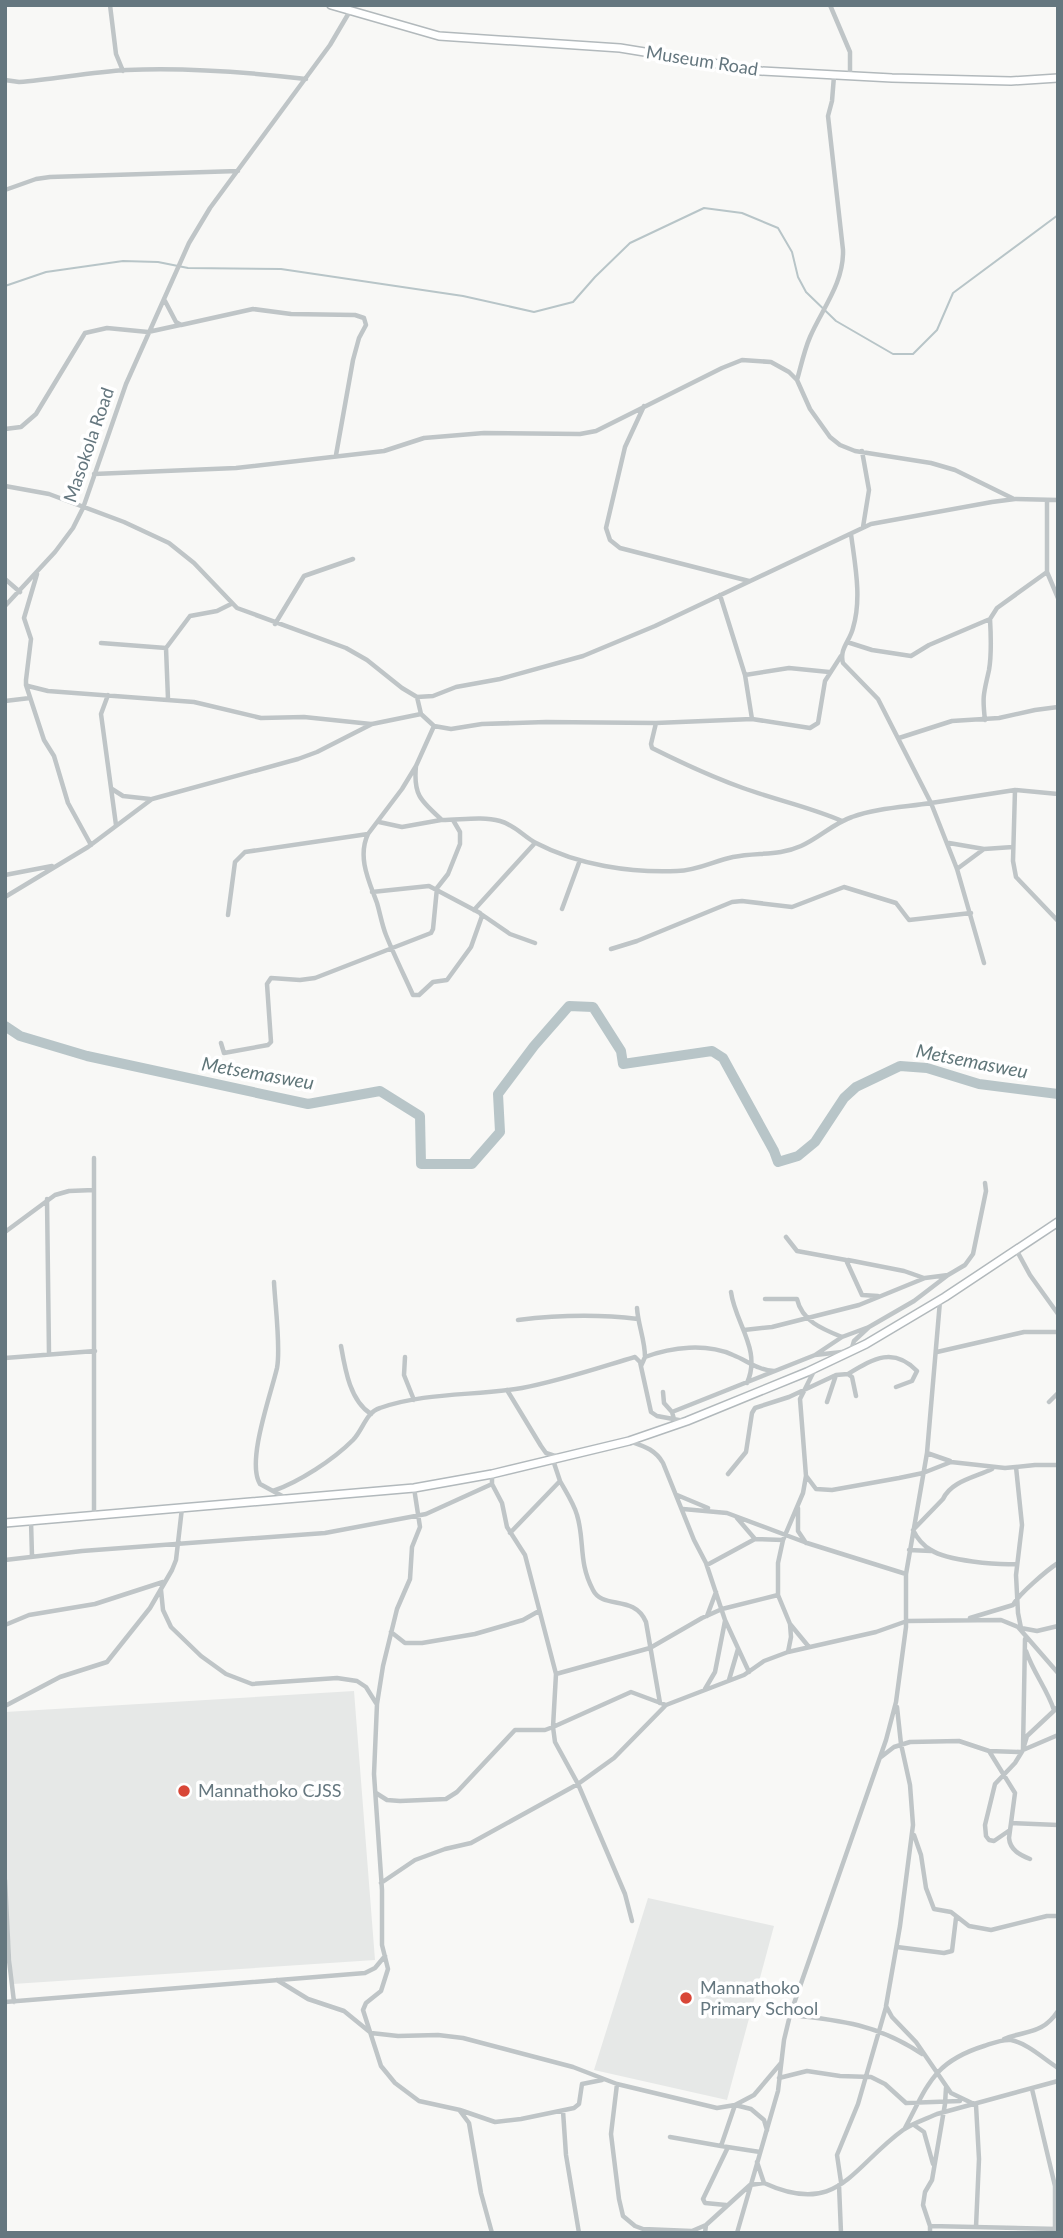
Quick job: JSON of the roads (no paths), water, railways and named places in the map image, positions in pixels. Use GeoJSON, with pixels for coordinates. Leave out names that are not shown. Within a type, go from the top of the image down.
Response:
{"type":"FeatureCollection","features":[{"type":"Feature","properties":{"kind":"street"},"geometry":{"type":"LineString","coordinates":[[110,5],[116,54],[123,71]]}},
{"type":"Feature","properties":{"kind":"street","name":"Museum Road"},"geometry":{"type":"LineString","coordinates":[[331,5],[351,8],[439,36],[484,41],[583,44],[761,71],[850,77],[1011,80],[1058,78]]}},
{"type":"Feature","properties":{"kind":"street"},"geometry":{"type":"LineString","coordinates":[[830,5],[850,52],[850,77]]}},
{"type":"Feature","properties":{"kind":"street"},"geometry":{"type":"LineString","coordinates":[[5,190],[36,179],[62,176],[239,171],[307,79],[351,8]]}},
{"type":"Feature","properties":{"kind":"street"},"geometry":{"type":"LineString","coordinates":[[5,80],[176,69],[307,79]]}},
{"type":"Feature","properties":{"kind":"street"},"geometry":{"type":"LineString","coordinates":[[797,380],[809,338],[842,267],[843,250],[828,116],[834,76]]}},
{"type":"Feature","properties":{"kind":"street","name":"Masokola Road"},"geometry":{"type":"LineString","coordinates":[[5,606],[38,573],[65,540],[83,508],[126,384],[182,257],[210,208],[239,171]]}},
{"type":"Feature","properties":{"kind":"street"},"geometry":{"type":"LineString","coordinates":[[165,300],[174,318],[181,325]]}},
{"type":"Feature","properties":{"kind":"street"},"geometry":{"type":"LineString","coordinates":[[5,429],[20,427],[36,414],[85,333],[107,328],[148,332],[253,309],[291,314],[361,316],[366,325],[353,360],[336,455]]}},
{"type":"Feature","properties":{"kind":"street"},"geometry":{"type":"LineString","coordinates":[[94,474],[236,468],[384,451],[425,438],[484,433],[580,434],[596,431],[742,360],[771,362],[789,372],[797,380],[810,409],[830,437],[841,445],[862,452],[943,466],[1015,499]]}},
{"type":"Feature","properties":{"kind":"street"},"geometry":{"type":"LineString","coordinates":[[644,406],[625,447],[606,528],[610,540],[620,548],[750,582]]}},
{"type":"Feature","properties":{"kind":"street"},"geometry":{"type":"LineString","coordinates":[[862,452],[869,490],[863,528]]}},
{"type":"Feature","properties":{"kind":"street"},"geometry":{"type":"LineString","coordinates":[[5,486],[49,494],[124,522],[174,546],[194,563],[231,604],[275,624],[346,648],[417,697],[433,696],[456,687],[550,667],[583,656],[750,582],[863,528],[886,520],[1015,499],[1058,500]]}},
{"type":"Feature","properties":{"kind":"street"},"geometry":{"type":"LineString","coordinates":[[1047,500],[1047,572],[1058,598]]}},
{"type":"Feature","properties":{"kind":"street"},"geometry":{"type":"LineString","coordinates":[[417,697],[421,714],[434,726],[451,729],[482,724],[656,723],[752,719],[816,727],[829,672],[841,656],[857,616],[858,592],[850,534]]}},
{"type":"Feature","properties":{"kind":"street"},"geometry":{"type":"LineString","coordinates":[[275,624],[304,576],[353,559]]}},
{"type":"Feature","properties":{"kind":"street"},"geometry":{"type":"LineString","coordinates":[[985,720],[982,695],[991,649],[990,619],[997,608],[1047,572]]}},
{"type":"Feature","properties":{"kind":"street"},"geometry":{"type":"LineString","coordinates":[[38,573],[24,618],[31,639],[26,685],[44,740],[54,756],[68,803],[91,845]]}},
{"type":"Feature","properties":{"kind":"street"},"geometry":{"type":"LineString","coordinates":[[5,579],[20,592]]}},
{"type":"Feature","properties":{"kind":"street"},"geometry":{"type":"LineString","coordinates":[[720,595],[746,675],[752,719]]}},
{"type":"Feature","properties":{"kind":"street"},"geometry":{"type":"LineString","coordinates":[[168,699],[166,648],[190,616],[217,611],[231,604]]}},
{"type":"Feature","properties":{"kind":"street"},"geometry":{"type":"LineString","coordinates":[[847,642],[872,650],[911,656],[929,645],[990,619]]}},
{"type":"Feature","properties":{"kind":"street"},"geometry":{"type":"LineString","coordinates":[[101,643],[166,648]]}},
{"type":"Feature","properties":{"kind":"street"},"geometry":{"type":"LineString","coordinates":[[841,656],[843,663],[878,699],[931,803],[949,843],[985,963]]}},
{"type":"Feature","properties":{"kind":"street"},"geometry":{"type":"LineString","coordinates":[[746,675],[789,667],[829,672]]}},
{"type":"Feature","properties":{"kind":"street"},"geometry":{"type":"LineString","coordinates":[[26,685],[48,691],[199,703],[261,718],[304,717],[372,724]]}},
{"type":"Feature","properties":{"kind":"street"},"geometry":{"type":"LineString","coordinates":[[108,695],[102,714],[116,825]]}},
{"type":"Feature","properties":{"kind":"street"},"geometry":{"type":"LineString","coordinates":[[5,701],[30,698]]}},
{"type":"Feature","properties":{"kind":"street"},"geometry":{"type":"LineString","coordinates":[[899,738],[952,721],[985,720],[1058,707]]}},
{"type":"Feature","properties":{"kind":"street"},"geometry":{"type":"LineString","coordinates":[[5,897],[91,845],[152,799],[298,759],[372,724],[421,714]]}},
{"type":"Feature","properties":{"kind":"street"},"geometry":{"type":"LineString","coordinates":[[656,723],[652,748],[720,780],[819,811],[842,821]]}},
{"type":"Feature","properties":{"kind":"street"},"geometry":{"type":"LineString","coordinates":[[434,726],[416,766],[364,841],[365,865],[372,892],[391,947],[413,995],[418,996],[433,982],[447,980],[471,947],[481,915]]}},
{"type":"Feature","properties":{"kind":"street"},"geometry":{"type":"LineString","coordinates":[[416,766],[417,793],[442,820]]}},
{"type":"Feature","properties":{"kind":"street"},"geometry":{"type":"LineString","coordinates":[[112,788],[123,796],[152,799]]}},
{"type":"Feature","properties":{"kind":"street"},"geometry":{"type":"LineString","coordinates":[[379,822],[402,827],[442,820],[498,820],[512,824],[536,843],[580,860],[629,869],[678,872],[732,857],[788,851],[842,821],[869,813],[1015,790],[1058,794]]}},
{"type":"Feature","properties":{"kind":"street"},"geometry":{"type":"LineString","coordinates":[[1015,790],[1013,846],[1016,877],[1058,921]]}},
{"type":"Feature","properties":{"kind":"street"},"geometry":{"type":"LineString","coordinates":[[221,1043],[224,1053],[268,1045],[271,1042],[267,1003],[268,980],[316,978],[432,931],[437,888],[448,874],[460,844],[460,832],[453,820]]}},
{"type":"Feature","properties":{"kind":"street"},"geometry":{"type":"LineString","coordinates":[[228,915],[235,862],[245,852],[368,834]]}},
{"type":"Feature","properties":{"kind":"street"},"geometry":{"type":"LineString","coordinates":[[474,910],[536,843]]}},
{"type":"Feature","properties":{"kind":"street"},"geometry":{"type":"LineString","coordinates":[[949,843],[984,849],[1013,846]]}},
{"type":"Feature","properties":{"kind":"street"},"geometry":{"type":"LineString","coordinates":[[957,869],[984,849]]}},
{"type":"Feature","properties":{"kind":"street"},"geometry":{"type":"LineString","coordinates":[[562,909],[580,860]]}},
{"type":"Feature","properties":{"kind":"street"},"geometry":{"type":"LineString","coordinates":[[5,875],[56,865]]}},
{"type":"Feature","properties":{"kind":"street"},"geometry":{"type":"LineString","coordinates":[[372,892],[429,886],[437,888],[510,934],[536,943]]}},
{"type":"Feature","properties":{"kind":"street"},"geometry":{"type":"LineString","coordinates":[[611,949],[733,902],[792,906],[844,887],[896,903],[909,920],[971,913]]}},
{"type":"Feature","properties":{"kind":"street"},"geometry":{"type":"LineString","coordinates":[[94,1158],[94,1516]]}},
{"type":"Feature","properties":{"kind":"street"},"geometry":{"type":"LineString","coordinates":[[672,1412],[815,1355],[914,1301],[965,1265],[973,1254],[986,1191],[985,1183]]}},
{"type":"Feature","properties":{"kind":"street"},"geometry":{"type":"LineString","coordinates":[[5,1232],[47,1199],[61,1192],[94,1190]]}},
{"type":"Feature","properties":{"kind":"street"},"geometry":{"type":"LineString","coordinates":[[47,1199],[49,1354]]}},
{"type":"Feature","properties":{"kind":"street"},"geometry":{"type":"LineString","coordinates":[[5,1523],[414,1488],[492,1474],[629,1441],[687,1421],[850,1351],[940,1300],[1058,1222]]}},
{"type":"Feature","properties":{"kind":"street"},"geometry":{"type":"LineString","coordinates":[[786,1237],[797,1251],[904,1271],[925,1278]]}},
{"type":"Feature","properties":{"kind":"street"},"geometry":{"type":"LineString","coordinates":[[1017,1251],[1030,1275],[1058,1314]]}},
{"type":"Feature","properties":{"kind":"street"},"geometry":{"type":"LineString","coordinates":[[846,1260],[862,1295],[879,1296]]}},
{"type":"Feature","properties":{"kind":"street"},"geometry":{"type":"LineString","coordinates":[[744,1330],[859,1305],[925,1278],[948,1275]]}},
{"type":"Feature","properties":{"kind":"street"},"geometry":{"type":"LineString","coordinates":[[274,1282],[278,1362],[264,1413],[256,1471],[260,1484],[287,1499]]}},
{"type":"Feature","properties":{"kind":"street"},"geometry":{"type":"LineString","coordinates":[[731,1292],[734,1308],[750,1345],[752,1364],[747,1384]]}},
{"type":"Feature","properties":{"kind":"street"},"geometry":{"type":"LineString","coordinates":[[765,1298],[797,1299],[806,1318],[842,1338]]}},
{"type":"Feature","properties":{"kind":"street"},"geometry":{"type":"LineString","coordinates":[[737,2233],[767,2130],[790,2015],[880,1758],[896,1702],[907,1621],[905,1574],[927,1453],[940,1300]]}},
{"type":"Feature","properties":{"kind":"street"},"geometry":{"type":"LineString","coordinates":[[637,1308],[645,1346],[645,1357],[641,1366]]}},
{"type":"Feature","properties":{"kind":"street"},"geometry":{"type":"LineString","coordinates":[[518,1320],[589,1315],[638,1319]]}},
{"type":"Feature","properties":{"kind":"street"},"geometry":{"type":"LineString","coordinates":[[850,1351],[869,1326]]}},
{"type":"Feature","properties":{"kind":"street"},"geometry":{"type":"LineString","coordinates":[[937,1352],[1024,1332],[1058,1332]]}},
{"type":"Feature","properties":{"kind":"street"},"geometry":{"type":"LineString","coordinates":[[341,1346],[353,1395],[362,1409],[371,1413]]}},
{"type":"Feature","properties":{"kind":"street"},"geometry":{"type":"LineString","coordinates":[[645,1357],[663,1350],[706,1348],[730,1353],[760,1370],[778,1371]]}},
{"type":"Feature","properties":{"kind":"street"},"geometry":{"type":"LineString","coordinates":[[5,1358],[95,1351]]}},
{"type":"Feature","properties":{"kind":"street"},"geometry":{"type":"LineString","coordinates":[[815,1355],[850,1351]]}},
{"type":"Feature","properties":{"kind":"street"},"geometry":{"type":"LineString","coordinates":[[728,1474],[746,1452],[755,1408],[802,1391],[824,1379],[848,1374],[872,1359],[888,1356],[908,1361],[917,1371],[912,1381],[896,1387]]}},
{"type":"Feature","properties":{"kind":"street"},"geometry":{"type":"LineString","coordinates":[[405,1357],[404,1375],[414,1400]]}},
{"type":"Feature","properties":{"kind":"street"},"geometry":{"type":"LineString","coordinates":[[273,1491],[292,1485],[344,1448],[360,1432],[371,1413],[379,1408],[414,1400],[534,1385],[635,1357],[641,1366],[651,1412],[657,1416],[687,1421]]}},
{"type":"Feature","properties":{"kind":"street"},"geometry":{"type":"LineString","coordinates":[[809,1647],[790,1624],[778,1595],[778,1563],[806,1476],[800,1404],[802,1391],[815,1368]]}},
{"type":"Feature","properties":{"kind":"street"},"geometry":{"type":"LineString","coordinates":[[848,1374],[852,1377],[856,1396]]}},
{"type":"Feature","properties":{"kind":"street"},"geometry":{"type":"LineString","coordinates":[[827,1402],[836,1375]]}},
{"type":"Feature","properties":{"kind":"street"},"geometry":{"type":"LineString","coordinates":[[507,1390],[541,1446],[556,1459],[560,1481],[577,1515],[581,1558],[593,1592],[601,1598],[628,1604],[642,1614],[646,1622],[660,1703]]}},
{"type":"Feature","properties":{"kind":"street"},"geometry":{"type":"LineString","coordinates":[[663,1392],[664,1403],[674,1419]]}},
{"type":"Feature","properties":{"kind":"street"},"geometry":{"type":"LineString","coordinates":[[1049,1402],[1058,1393]]}},
{"type":"Feature","properties":{"kind":"street"},"geometry":{"type":"LineString","coordinates":[[629,1441],[659,1455],[707,1565],[725,1620],[749,1672]]}},
{"type":"Feature","properties":{"kind":"street"},"geometry":{"type":"LineString","coordinates":[[927,1453],[951,1462],[995,1467],[1058,1465]]}},
{"type":"Feature","properties":{"kind":"street"},"geometry":{"type":"LineString","coordinates":[[806,1476],[816,1489],[832,1490],[923,1473],[951,1462]]}},
{"type":"Feature","properties":{"kind":"street"},"geometry":{"type":"LineString","coordinates":[[913,1530],[956,1485],[995,1467]]}},
{"type":"Feature","properties":{"kind":"street"},"geometry":{"type":"LineString","coordinates":[[1016,1467],[1022,1525],[1017,1564],[1020,1628],[1058,1673]]}},
{"type":"Feature","properties":{"kind":"street"},"geometry":{"type":"LineString","coordinates":[[492,1474],[492,1484],[502,1503],[505,1522],[525,1555],[556,1674],[553,1727],[555,1742],[578,1784],[625,1894],[632,1921]]}},
{"type":"Feature","properties":{"kind":"street"},"geometry":{"type":"LineString","coordinates":[[510,1533],[560,1481]]}},
{"type":"Feature","properties":{"kind":"street"},"geometry":{"type":"LineString","coordinates":[[5,1560],[325,1533],[431,1512],[492,1484]]}},
{"type":"Feature","properties":{"kind":"street"},"geometry":{"type":"LineString","coordinates":[[414,1488],[420,1527],[412,1547],[410,1579],[397,1609],[391,1632],[377,1704],[375,1792],[382,1945],[388,1969],[383,1987],[363,2007],[381,2066],[400,2087],[419,2101],[460,2110],[495,2122],[563,2111],[579,2104],[582,2084],[602,2080]]}},
{"type":"Feature","properties":{"kind":"street"},"geometry":{"type":"LineString","coordinates":[[677,1495],[712,1510],[736,1516],[784,1538],[905,1574]]}},
{"type":"Feature","properties":{"kind":"street"},"geometry":{"type":"LineString","coordinates":[[798,1506],[798,1531],[807,1544]]}},
{"type":"Feature","properties":{"kind":"street"},"geometry":{"type":"LineString","coordinates":[[5,1706],[60,1677],[107,1662],[150,1608],[177,1560],[182,1508]]}},
{"type":"Feature","properties":{"kind":"street"},"geometry":{"type":"LineString","coordinates":[[682,1509],[712,1510]]}},
{"type":"Feature","properties":{"kind":"street"},"geometry":{"type":"LineString","coordinates":[[736,1516],[755,1539]]}},
{"type":"Feature","properties":{"kind":"street"},"geometry":{"type":"LineString","coordinates":[[31,1521],[32,1556]]}},
{"type":"Feature","properties":{"kind":"street"},"geometry":{"type":"LineString","coordinates":[[913,1530],[919,1541],[932,1551]]}},
{"type":"Feature","properties":{"kind":"street"},"geometry":{"type":"LineString","coordinates":[[707,1565],[755,1539],[784,1538]]}},
{"type":"Feature","properties":{"kind":"street"},"geometry":{"type":"LineString","coordinates":[[909,1550],[932,1551],[979,1562],[1017,1564]]}},
{"type":"Feature","properties":{"kind":"street"},"geometry":{"type":"LineString","coordinates":[[967,1619],[1013,1605],[1017,1597],[1028,1590],[1045,1571],[1058,1563]]}},
{"type":"Feature","properties":{"kind":"street"},"geometry":{"type":"LineString","coordinates":[[5,1625],[29,1615],[94,1604],[164,1581]]}},
{"type":"Feature","properties":{"kind":"street"},"geometry":{"type":"LineString","coordinates":[[161,1588],[163,1610],[171,1627],[201,1656],[226,1674],[252,1684],[337,1678],[356,1681],[366,1687],[377,1704]]}},
{"type":"Feature","properties":{"kind":"street"},"geometry":{"type":"LineString","coordinates":[[707,1616],[716,1591]]}},
{"type":"Feature","properties":{"kind":"street"},"geometry":{"type":"LineString","coordinates":[[556,1674],[650,1648],[722,1609],[778,1595]]}},
{"type":"Feature","properties":{"kind":"street"},"geometry":{"type":"LineString","coordinates":[[391,1632],[405,1643],[422,1643],[475,1634],[523,1620],[539,1611]]}},
{"type":"Feature","properties":{"kind":"street"},"geometry":{"type":"LineString","coordinates":[[705,1689],[715,1672],[725,1620]]}},
{"type":"Feature","properties":{"kind":"street"},"geometry":{"type":"LineString","coordinates":[[381,1883],[415,1860],[471,1843],[578,1784],[614,1758],[666,1705],[749,1672],[764,1661],[788,1652],[876,1632],[907,1621],[1002,1620],[1020,1628],[1037,1631],[1058,1626]]}},
{"type":"Feature","properties":{"kind":"street"},"geometry":{"type":"LineString","coordinates":[[788,1652],[790,1624]]}},
{"type":"Feature","properties":{"kind":"street"},"geometry":{"type":"LineString","coordinates":[[1022,1751],[1026,1638]]}},
{"type":"Feature","properties":{"kind":"street"},"geometry":{"type":"LineString","coordinates":[[729,1680],[738,1648]]}},
{"type":"Feature","properties":{"kind":"street"},"geometry":{"type":"LineString","coordinates":[[1010,1830],[994,1841],[989,1840],[985,1831],[992,1789],[1022,1751],[1027,1736],[1056,1709],[1025,1648]]}},
{"type":"Feature","properties":{"kind":"street"},"geometry":{"type":"LineString","coordinates":[[375,1792],[391,1801],[446,1799],[457,1792],[511,1733],[520,1730],[545,1730],[631,1692],[666,1705]]}},
{"type":"Feature","properties":{"kind":"street"},"geometry":{"type":"LineString","coordinates":[[841,2233],[837,2155],[858,2104],[886,2006],[913,1829],[910,1785],[896,1702]]}},
{"type":"Feature","properties":{"kind":"street"},"geometry":{"type":"LineString","coordinates":[[880,1758],[901,1744],[959,1741],[989,1751],[1022,1751],[1058,1735]]}},
{"type":"Feature","properties":{"kind":"street"},"geometry":{"type":"LineString","coordinates":[[989,1751],[1015,1793],[1010,1845],[1017,1853],[1030,1859]]}},
{"type":"Feature","properties":{"kind":"street"},"geometry":{"type":"LineString","coordinates":[[1011,1823],[1058,1825]]}},
{"type":"Feature","properties":{"kind":"street"},"geometry":{"type":"LineString","coordinates":[[913,1829],[922,1855],[926,1888],[932,1906],[940,1911],[951,1912],[969,1926],[991,1930],[1047,1916],[1058,1916]]}},
{"type":"Feature","properties":{"kind":"street"},"geometry":{"type":"LineString","coordinates":[[5,1880],[7,1960],[14,2002]]}},
{"type":"Feature","properties":{"kind":"street"},"geometry":{"type":"LineString","coordinates":[[897,1947],[944,1953],[952,1951],[956,1917]]}},
{"type":"Feature","properties":{"kind":"street"},"geometry":{"type":"LineString","coordinates":[[5,2002],[365,1973],[375,1968],[386,1956]]}},
{"type":"Feature","properties":{"kind":"street"},"geometry":{"type":"LineString","coordinates":[[277,1980],[308,1999],[344,2011],[371,2033],[463,2038],[573,2067],[602,2080],[717,2108],[735,2105],[754,2095],[781,2063]]}},
{"type":"Feature","properties":{"kind":"street"},"geometry":{"type":"LineString","coordinates":[[886,2006],[892,2017],[914,2039],[938,2071],[946,2087],[955,2096],[976,2105]]}},
{"type":"Feature","properties":{"kind":"street"},"geometry":{"type":"LineString","coordinates":[[904,2129],[916,2104],[938,2071],[951,2059],[1013,2035],[1033,2032],[1046,2024],[1058,2011]]}},
{"type":"Feature","properties":{"kind":"street"},"geometry":{"type":"LineString","coordinates":[[790,2015],[877,2030],[900,2039],[924,2055]]}},
{"type":"Feature","properties":{"kind":"street"},"geometry":{"type":"LineString","coordinates":[[1000,2040],[1021,2044],[1058,2068]]}},
{"type":"Feature","properties":{"kind":"street"},"geometry":{"type":"LineString","coordinates":[[779,2078],[807,2071],[866,2077],[885,2084],[906,2103],[965,2101]]}},
{"type":"Feature","properties":{"kind":"street"},"geometry":{"type":"LineString","coordinates":[[617,2084],[611,2134],[624,2218],[643,2229],[692,2231],[706,2225],[750,2185],[764,2183],[787,2192],[821,2195],[854,2175],[904,2129],[944,2112],[1058,2081]]}},
{"type":"Feature","properties":{"kind":"street"},"geometry":{"type":"LineString","coordinates":[[930,2233],[923,2205],[925,2192],[932,2179],[946,2087]]}},
{"type":"Feature","properties":{"kind":"street"},"geometry":{"type":"LineString","coordinates":[[930,2226],[1056,2230],[1055,2181],[1032,2088]]}},
{"type":"Feature","properties":{"kind":"street"},"geometry":{"type":"LineString","coordinates":[[735,2105],[758,2112],[767,2130]]}},
{"type":"Feature","properties":{"kind":"street"},"geometry":{"type":"LineString","coordinates":[[721,2146],[735,2105]]}},
{"type":"Feature","properties":{"kind":"street"},"geometry":{"type":"LineString","coordinates":[[976,2105],[979,2158],[976,2227]]}},
{"type":"Feature","properties":{"kind":"street"},"geometry":{"type":"LineString","coordinates":[[460,2110],[470,2123],[481,2193],[492,2233]]}},
{"type":"Feature","properties":{"kind":"street"},"geometry":{"type":"LineString","coordinates":[[563,2111],[566,2155],[579,2233]]}},
{"type":"Feature","properties":{"kind":"street"},"geometry":{"type":"LineString","coordinates":[[914,2125],[924,2132],[934,2168]]}},
{"type":"Feature","properties":{"kind":"street"},"geometry":{"type":"LineString","coordinates":[[670,2137],[760,2152]]}},
{"type":"Feature","properties":{"kind":"street"},"geometry":{"type":"LineString","coordinates":[[726,2205],[705,2203],[703,2199],[728,2147]]}},
{"type":"Feature","properties":{"kind":"street"},"geometry":{"type":"LineString","coordinates":[[757,2159],[764,2183]]}},
{"type":"Feature","properties":{"kind":"street"},"geometry":{"type":"LineString","coordinates":[[705,2233],[706,2225]]}},
{"type":"Feature","properties":{"kind":"street"},"geometry":{"type":"LineString","coordinates":[[635,2226],[635,2233]]}},
{"type":"Feature","properties":{"kind":"waterway"},"geometry":{"type":"LineString","coordinates":[[5,286],[46,272],[123,261],[158,262],[188,268],[281,269],[463,296],[534,312],[573,302],[630,243],[704,208],[742,213],[778,228],[792,252],[798,277],[806,292],[836,321],[893,354],[913,354],[937,330],[953,293],[1058,215]]}},
{"type":"Feature","properties":{"kind":"waterway","name":"Metsemasweu"},"geometry":{"type":"LineString","coordinates":[[5,1026],[20,1036],[87,1056],[308,1104],[380,1091],[420,1116],[421,1164],[472,1164],[500,1132],[498,1094],[534,1046],[569,1006],[593,1007],[621,1051],[623,1064],[712,1051],[723,1058],[778,1162],[798,1156],[815,1142],[844,1098],[856,1087],[900,1066],[927,1068],[979,1084],[1058,1094]]}},
{"type":"Feature","properties":{"kind":"place","name":"Mannathoko CJSS"},"geometry":{"type":"Point","coordinates":[184,1791]}},
{"type":"Feature","properties":{"kind":"place","name":"Mannathoko Primary School"},"geometry":{"type":"Point","coordinates":[686,1998]}}]}
